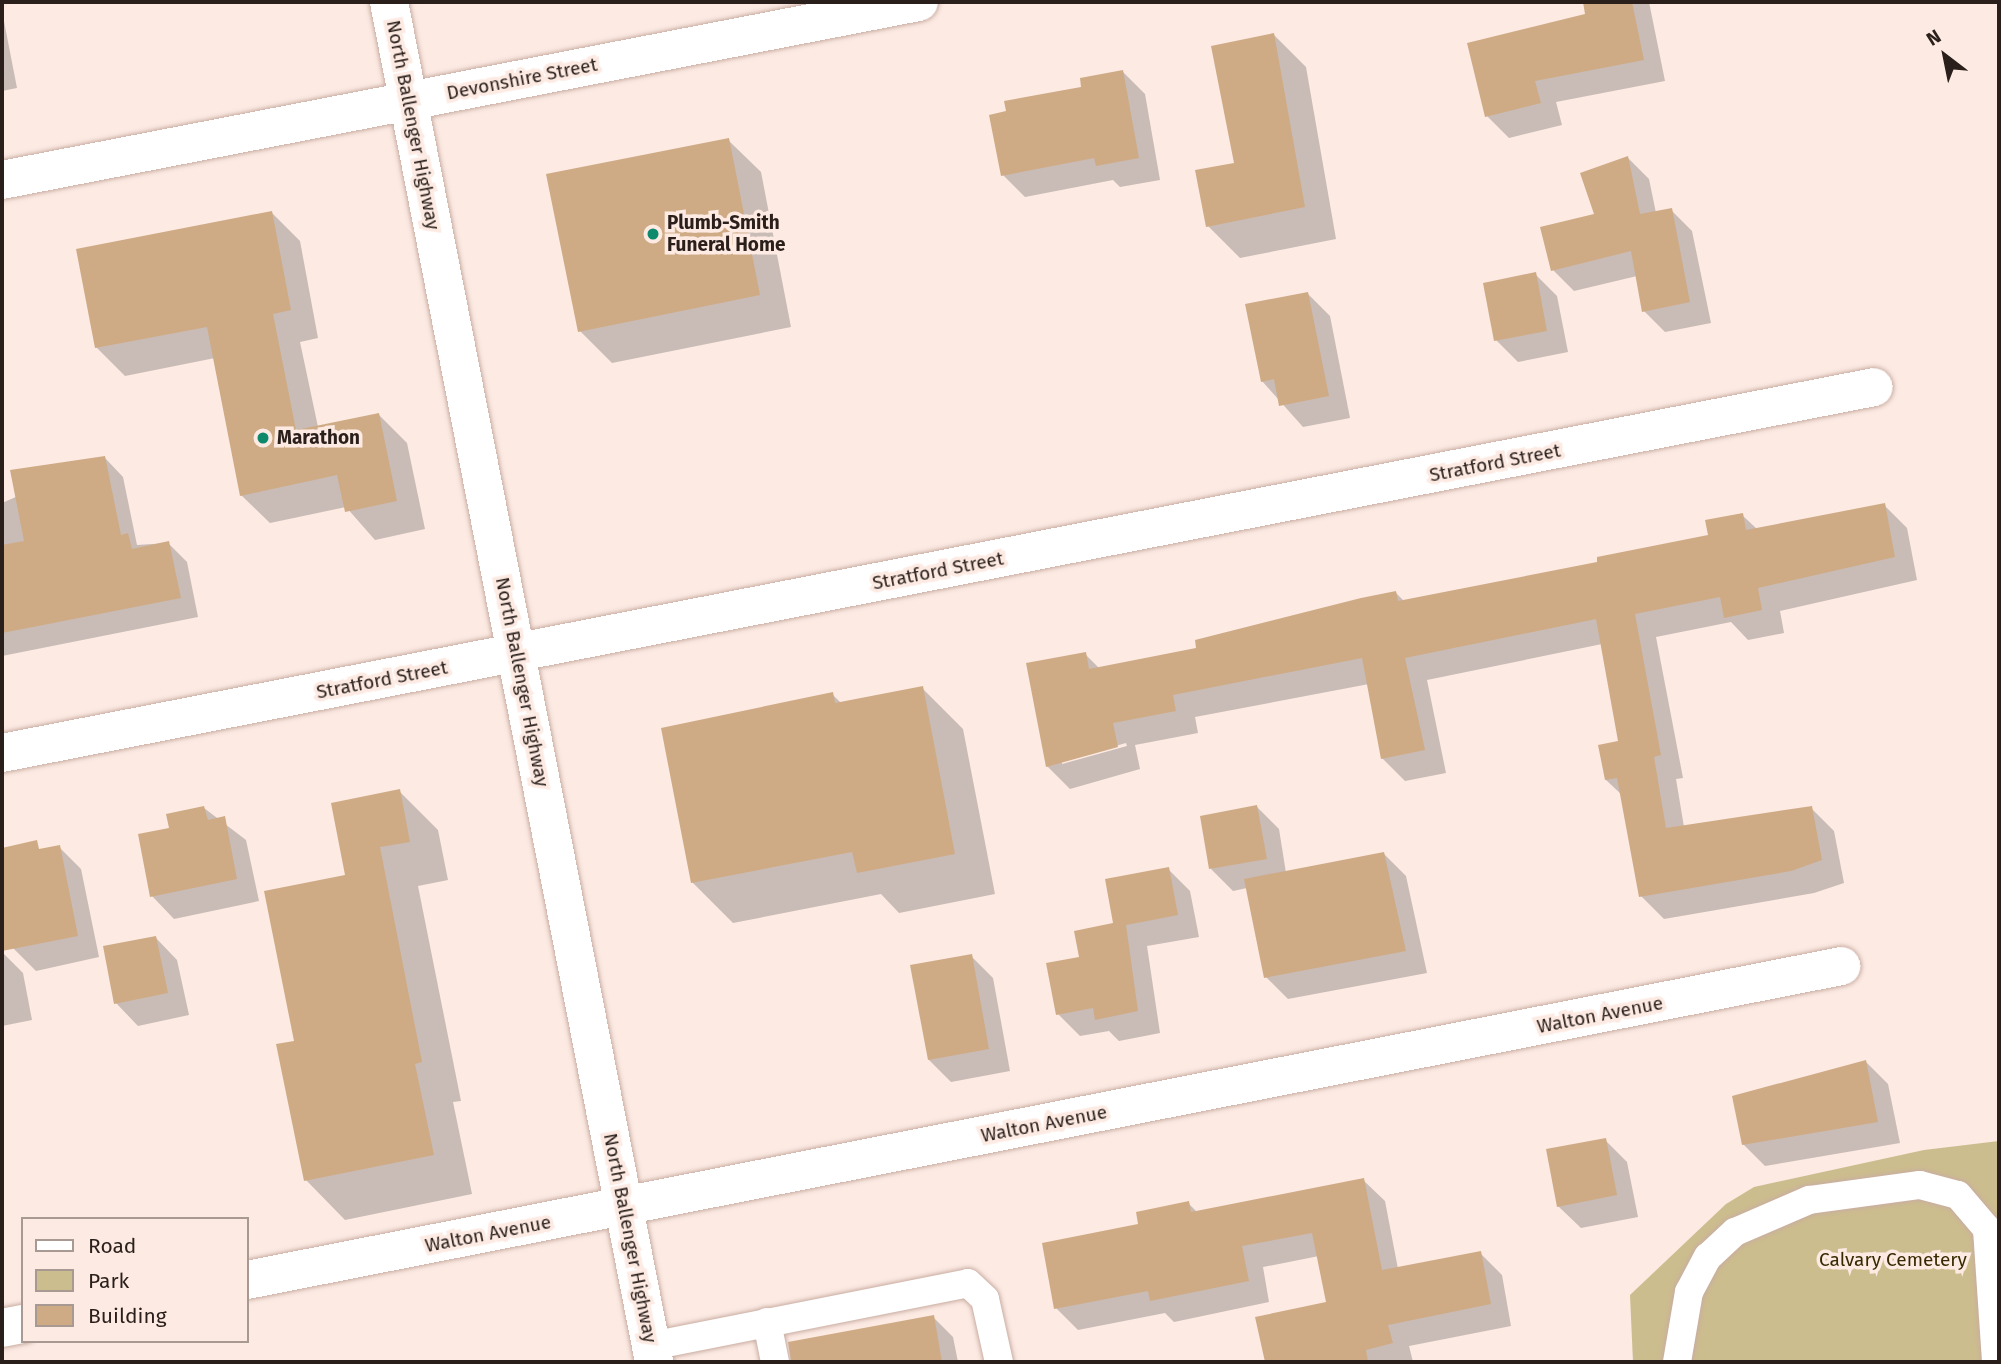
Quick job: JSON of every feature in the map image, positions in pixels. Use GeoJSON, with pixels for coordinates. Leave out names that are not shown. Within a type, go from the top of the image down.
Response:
{"type":"FeatureCollection","features":[{"type":"Feature","properties":{"kind":"street","name":"North Ballenger Highway"},"geometry":{"type":"LineString","coordinates":[[389,2],[652,1354]]}},
{"type":"Feature","properties":{"kind":"street","name":"Devonshire Street"},"geometry":{"type":"LineString","coordinates":[[2,180],[919,2]]}},
{"type":"Feature","properties":{"kind":"street","name":"Stratford Street"},"geometry":{"type":"LineString","coordinates":[[2,753],[1874,387]]}},
{"type":"Feature","properties":{"kind":"street","name":"Walton Avenue"},"geometry":{"type":"LineString","coordinates":[[248,1280],[1841,966]]}},
{"type":"Feature","properties":{"kind":"street"},"geometry":{"type":"LineString","coordinates":[[2,1328],[21,1324]]}},
{"type":"Feature","properties":{"kind":"lane"},"geometry":{"type":"LineString","coordinates":[[1677,1362],[1689,1292],[1708,1257],[1735,1232],[1810,1200],[1920,1185],[1958,1195],[1987,1228],[1996,1362]]}},
{"type":"Feature","properties":{"kind":"lane"},"geometry":{"type":"LineString","coordinates":[[652,1354],[767,1322],[968,1283],[985,1299],[999,1362]]}},
{"type":"Feature","properties":{"kind":"lane"},"geometry":{"type":"LineString","coordinates":[[767,1322],[775,1362]]}},
{"type":"Feature","properties":{"kind":"green space","name":"Calvary Cemetery"},"geometry":{"type":"Polygon","coordinates":[[[1999,1141],[1999,1362],[1633,1362],[1630,1295],[1726,1204],[1754,1187],[1924,1150],[1999,1141]]]}},
{"type":"Feature","properties":{"kind":"building"},"geometry":{"type":"Polygon","coordinates":[[[1583,2],[1632,2],[1644,60],[1535,81],[1541,103],[1485,117],[1467,43],[1585,14],[1583,2]]]}},
{"type":"Feature","properties":{"kind":"building"},"geometry":{"type":"Polygon","coordinates":[[[1274,33],[1305,207],[1206,227],[1195,170],[1234,163],[1211,46],[1274,33]]]}},
{"type":"Feature","properties":{"kind":"building"},"geometry":{"type":"Polygon","coordinates":[[[1123,70],[1139,158],[1096,166],[1094,158],[1001,176],[989,115],[1006,111],[1004,101],[1081,87],[1080,78],[1123,70]]]}},
{"type":"Feature","properties":{"kind":"building","name":"Plumb-Smith Funeral Home"},"geometry":{"type":"Polygon","coordinates":[[[729,138],[760,295],[578,332],[546,174],[729,138]]]}},
{"type":"Feature","properties":{"kind":"building"},"geometry":{"type":"Polygon","coordinates":[[[1628,156],[1640,214],[1672,208],[1690,302],[1642,312],[1631,251],[1551,271],[1540,227],[1594,214],[1580,173],[1628,156]]]}},
{"type":"Feature","properties":{"kind":"building"},"geometry":{"type":"Polygon","coordinates":[[[272,211],[291,310],[273,314],[296,430],[379,413],[397,501],[345,512],[337,475],[240,496],[207,327],[95,348],[76,249],[272,211]]]}},
{"type":"Feature","properties":{"kind":"building"},"geometry":{"type":"Polygon","coordinates":[[[1536,272],[1547,331],[1494,341],[1483,283],[1536,272]]]}},
{"type":"Feature","properties":{"kind":"building"},"geometry":{"type":"Polygon","coordinates":[[[1308,292],[1329,396],[1279,406],[1274,379],[1261,382],[1245,304],[1308,292]]]}},
{"type":"Feature","properties":{"kind":"building"},"geometry":{"type":"Polygon","coordinates":[[[105,456],[121,535],[128,533],[132,549],[169,541],[181,598],[2,633],[2,545],[24,541],[10,470],[105,456]]]}},
{"type":"Feature","properties":{"kind":"building"},"geometry":{"type":"Polygon","coordinates":[[[1885,503],[1895,557],[1758,588],[1762,610],[1724,618],[1720,597],[1635,614],[1661,755],[1654,757],[1666,828],[1812,806],[1822,860],[1791,871],[1639,897],[1617,778],[1605,780],[1598,745],[1618,741],[1596,619],[1405,658],[1425,750],[1381,759],[1362,658],[1173,695],[1176,711],[1113,723],[1118,747],[1046,767],[1026,663],[1086,652],[1089,669],[1196,648],[1195,640],[1361,598],[1396,591],[1398,601],[1597,562],[1597,557],[1708,535],[1705,520],[1743,513],[1746,530],[1885,503]]]}},
{"type":"Feature","properties":{"kind":"building"},"geometry":{"type":"Polygon","coordinates":[[[923,686],[955,854],[857,873],[852,852],[691,883],[661,728],[833,692],[835,703],[923,686]]]}},
{"type":"Feature","properties":{"kind":"building"},"geometry":{"type":"Polygon","coordinates":[[[400,789],[410,842],[380,847],[422,1062],[415,1064],[434,1155],[304,1181],[276,1044],[294,1041],[264,891],[345,875],[331,803],[400,789]]]}},
{"type":"Feature","properties":{"kind":"building"},"geometry":{"type":"Polygon","coordinates":[[[1257,805],[1267,859],[1209,869],[1200,816],[1257,805]]]}},
{"type":"Feature","properties":{"kind":"building"},"geometry":{"type":"Polygon","coordinates":[[[204,806],[208,820],[225,816],[237,879],[150,897],[138,834],[169,828],[166,814],[204,806]]]}},
{"type":"Feature","properties":{"kind":"building"},"geometry":{"type":"Polygon","coordinates":[[[37,840],[39,849],[60,845],[78,936],[2,951],[2,848],[37,840]]]}},
{"type":"Feature","properties":{"kind":"building"},"geometry":{"type":"Polygon","coordinates":[[[1384,852],[1406,951],[1264,978],[1244,879],[1384,852]]]}},
{"type":"Feature","properties":{"kind":"building"},"geometry":{"type":"Polygon","coordinates":[[[1169,867],[1178,915],[1126,925],[1138,1011],[1095,1020],[1093,1008],[1056,1015],[1046,963],[1079,957],[1074,931],[1113,923],[1105,879],[1169,867]]]}},
{"type":"Feature","properties":{"kind":"building"},"geometry":{"type":"Polygon","coordinates":[[[156,936],[168,993],[114,1004],[103,946],[156,936]]]}},
{"type":"Feature","properties":{"kind":"building"},"geometry":{"type":"Polygon","coordinates":[[[972,954],[989,1049],[928,1060],[910,965],[972,954]]]}},
{"type":"Feature","properties":{"kind":"building"},"geometry":{"type":"Polygon","coordinates":[[[1866,1060],[1878,1122],[1742,1145],[1732,1096],[1866,1060]]]}},
{"type":"Feature","properties":{"kind":"building"},"geometry":{"type":"Polygon","coordinates":[[[1606,1138],[1617,1195],[1557,1207],[1546,1149],[1606,1138]]]}},
{"type":"Feature","properties":{"kind":"building"},"geometry":{"type":"Polygon","coordinates":[[[1364,1178],[1382,1270],[1481,1251],[1491,1304],[1388,1325],[1393,1343],[1366,1350],[1368,1362],[1265,1362],[1255,1317],[1326,1302],[1312,1233],[1242,1246],[1249,1281],[1150,1301],[1148,1291],[1054,1309],[1042,1243],[1138,1224],[1136,1212],[1189,1201],[1191,1212],[1364,1178]]]}},
{"type":"Feature","properties":{"kind":"building"},"geometry":{"type":"Polygon","coordinates":[[[934,1315],[942,1362],[791,1362],[788,1342],[934,1315]]]}},
{"type":"Feature","properties":{"kind":"place","name":"Plumb-Smith Funeral Home"},"geometry":{"type":"Point","coordinates":[653,234]}},
{"type":"Feature","properties":{"kind":"place","name":"Marathon"},"geometry":{"type":"Point","coordinates":[263,438]}}]}
